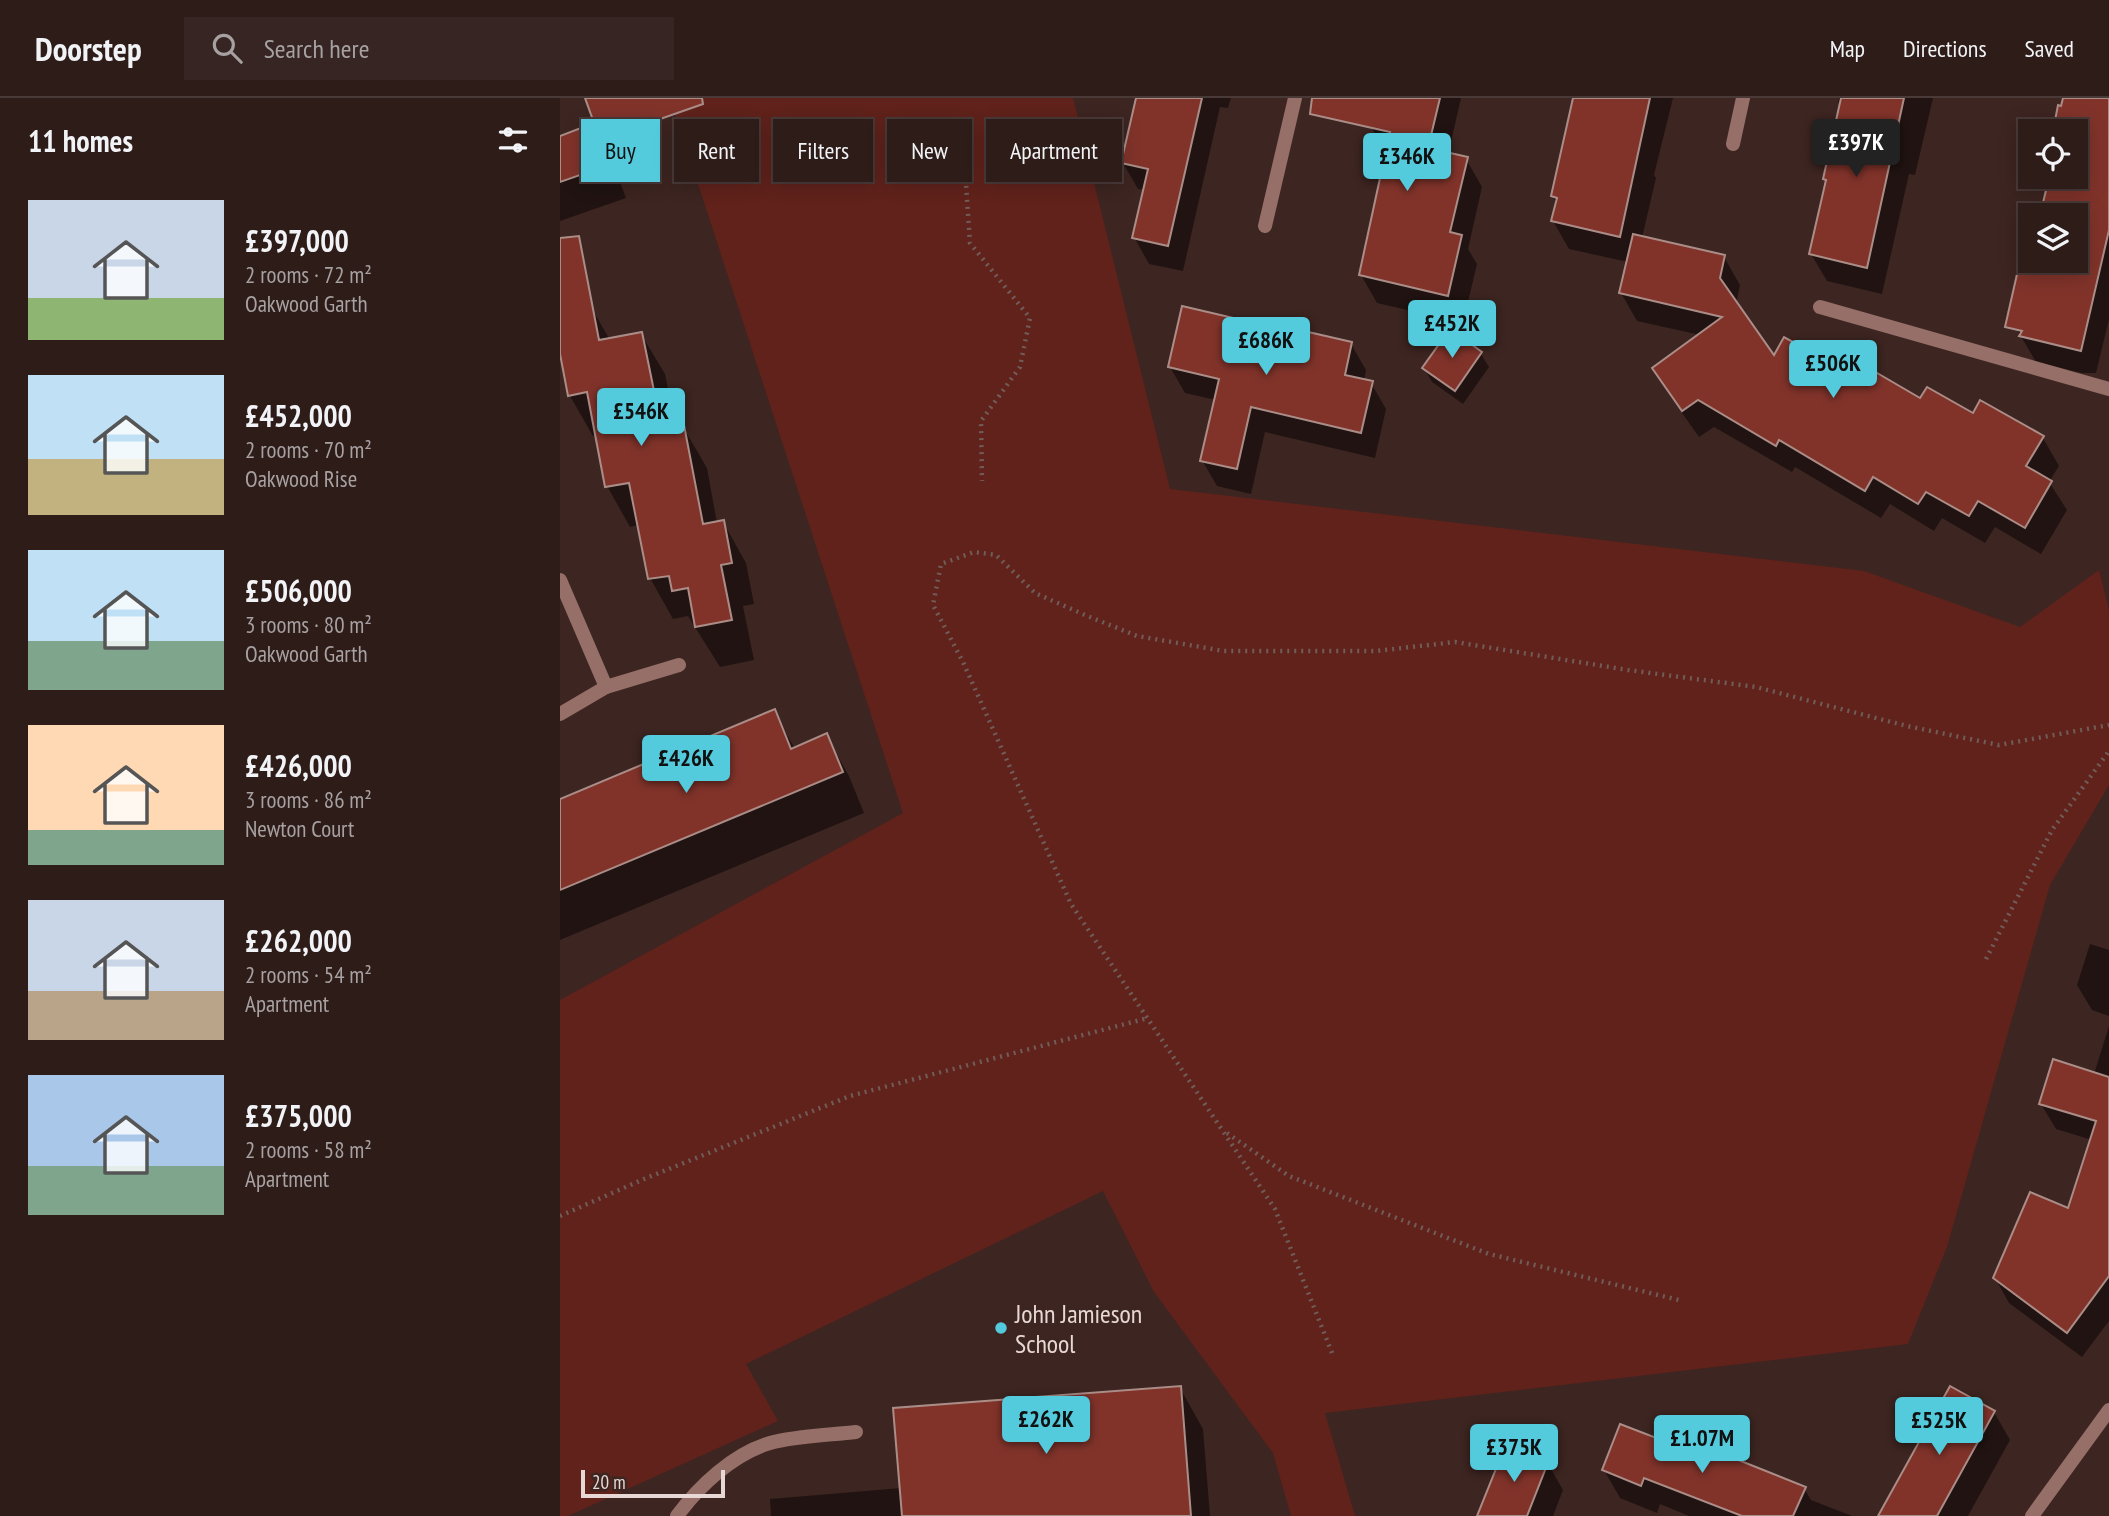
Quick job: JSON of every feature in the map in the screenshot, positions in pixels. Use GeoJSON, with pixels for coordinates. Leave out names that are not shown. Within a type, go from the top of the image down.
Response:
{"type":"FeatureCollection","features":[{"type":"Feature","properties":{"kind":"street"},"geometry":{"type":"LineString","coordinates":[[1265,226],[1294,98]]}},
{"type":"Feature","properties":{"kind":"street"},"geometry":{"type":"LineString","coordinates":[[1733,144],[1743,98]]}},
{"type":"Feature","properties":{"kind":"street"},"geometry":{"type":"LineString","coordinates":[[1820,307],[2109,389]]}},
{"type":"Feature","properties":{"kind":"street"},"geometry":{"type":"LineString","coordinates":[[560,580],[606,687]]}},
{"type":"Feature","properties":{"kind":"street"},"geometry":{"type":"LineString","coordinates":[[560,713],[606,687],[680,665]]}},
{"type":"Feature","properties":{"kind":"street"},"geometry":{"type":"LineString","coordinates":[[2032,1516],[2109,1410]]}},
{"type":"Feature","properties":{"kind":"street"},"geometry":{"type":"LineString","coordinates":[[677,1516],[691,1497],[736,1459],[769,1443],[856,1432]]}},
{"type":"Feature","properties":{"kind":"path"},"geometry":{"type":"LineString","coordinates":[[964,182],[970,243],[1030,318],[1020,367],[981,421],[982,481]]}},
{"type":"Feature","properties":{"kind":"path"},"geometry":{"type":"LineString","coordinates":[[1332,1353],[1275,1209],[1071,904],[963,662],[933,604],[941,564],[974,552],[996,555],[1035,593],[1085,615],[1137,636],[1224,651],[1376,651],[1455,642],[1628,670],[1756,687],[1907,726],[1999,745],[2109,725]]}},
{"type":"Feature","properties":{"kind":"path"},"geometry":{"type":"LineString","coordinates":[[1986,960],[2052,830],[2109,751]]}},
{"type":"Feature","properties":{"kind":"path"},"geometry":{"type":"LineString","coordinates":[[560,1216],[643,1179],[850,1096],[1148,1018]]}},
{"type":"Feature","properties":{"kind":"path"},"geometry":{"type":"LineString","coordinates":[[1223,1130],[1289,1176],[1489,1254],[1683,1301]]}},
{"type":"Feature","properties":{"kind":"shaded area"},"geometry":{"type":"Polygon","coordinates":[[[670,98],[1073,98],[1078,119],[986,119],[986,182],[1094,182],[1170,489],[1864,571],[2020,627],[2099,570],[2109,610],[2109,785],[2050,885],[1947,1247],[1908,1344],[1325,1413],[1355,1516],[1291,1516],[1273,1453],[1154,1292],[1103,1191],[746,1364],[778,1421],[568,1516],[560,1516],[560,1000],[903,813],[697,182],[759,182],[759,119],[677,119],[670,98]]]}},
{"type":"Feature","properties":{"kind":"building"},"geometry":{"type":"Polygon","coordinates":[[[585,98],[702,98],[703,104],[660,119],[593,119],[585,98]]]}},
{"type":"Feature","properties":{"kind":"building"},"geometry":{"type":"Polygon","coordinates":[[[1136,98],[1202,98],[1168,246],[1132,238],[1148,169],[1122,163],[1136,98]]]}},
{"type":"Feature","properties":{"kind":"building"},"geometry":{"type":"Polygon","coordinates":[[[1312,98],[1440,98],[1428,148],[1468,157],[1450,232],[1462,235],[1448,296],[1359,275],[1390,132],[1310,114],[1312,98]]]}},
{"type":"Feature","properties":{"kind":"building"},"geometry":{"type":"Polygon","coordinates":[[[1573,98],[1650,98],[1620,237],[1551,221],[1557,198],[1551,196],[1573,98]]]}},
{"type":"Feature","properties":{"kind":"building"},"geometry":{"type":"Polygon","coordinates":[[[1841,98],[1904,98],[1867,268],[1809,254],[1841,98]]]}},
{"type":"Feature","properties":{"kind":"building"},"geometry":{"type":"Polygon","coordinates":[[[2063,98],[2109,98],[2109,230],[2081,351],[2019,336],[2022,331],[2005,327],[2018,270],[2018,273],[2088,273],[2088,203],[2043,203],[2046,189],[2088,189],[2088,119],[2055,119],[2058,105],[2061,106],[2063,98]]]}},
{"type":"Feature","properties":{"kind":"building"},"geometry":{"type":"Polygon","coordinates":[[[581,128],[581,175],[560,182],[560,136],[581,128]]]}},
{"type":"Feature","properties":{"kind":"building"},"geometry":{"type":"Polygon","coordinates":[[[1633,234],[1725,255],[1720,278],[1774,355],[1784,337],[1853,375],[1860,363],[1920,398],[1927,387],[1973,413],[1980,400],[2044,436],[2026,466],[2052,481],[2025,528],[1978,501],[1969,516],[1926,492],[1918,504],[1873,477],[1865,491],[1779,440],[1776,446],[1698,400],[1682,411],[1652,368],[1722,317],[1619,293],[1633,234]]]}},
{"type":"Feature","properties":{"kind":"building"},"geometry":{"type":"Polygon","coordinates":[[[579,236],[599,340],[642,332],[662,430],[684,425],[703,524],[724,520],[732,563],[721,565],[732,620],[695,627],[688,588],[672,591],[669,576],[648,579],[629,483],[605,487],[587,392],[568,396],[560,354],[560,238],[579,236]]]}},
{"type":"Feature","properties":{"kind":"building"},"geometry":{"type":"Polygon","coordinates":[[[1182,306],[1352,342],[1345,375],[1373,381],[1361,433],[1251,407],[1237,469],[1200,461],[1219,379],[1168,367],[1182,306]]]}},
{"type":"Feature","properties":{"kind":"building"},"geometry":{"type":"Polygon","coordinates":[[[1450,329],[1482,352],[1455,391],[1422,368],[1450,329]]]}},
{"type":"Feature","properties":{"kind":"building"},"geometry":{"type":"Polygon","coordinates":[[[775,709],[791,749],[827,733],[843,772],[560,890],[560,799],[775,709]]]}},
{"type":"Feature","properties":{"kind":"building"},"geometry":{"type":"Polygon","coordinates":[[[2053,1059],[2109,1077],[2109,1276],[2067,1333],[1993,1278],[2030,1192],[2068,1208],[2096,1121],[2039,1104],[2053,1059]]]}},
{"type":"Feature","properties":{"kind":"building"},"geometry":{"type":"Polygon","coordinates":[[[1181,1386],[1191,1516],[902,1516],[893,1408],[1181,1386]]]}},
{"type":"Feature","properties":{"kind":"building"},"geometry":{"type":"Polygon","coordinates":[[[1950,1386],[1995,1411],[1937,1516],[1878,1516],[1950,1386]]]}},
{"type":"Feature","properties":{"kind":"building"},"geometry":{"type":"Polygon","coordinates":[[[1620,1424],[1677,1446],[1681,1437],[1806,1487],[1793,1516],[1742,1516],[1644,1478],[1641,1486],[1602,1470],[1620,1424]]]}},
{"type":"Feature","properties":{"kind":"building"},"geometry":{"type":"Polygon","coordinates":[[[1506,1444],[1549,1460],[1527,1516],[1477,1516],[1506,1444]]]}},
{"type":"Feature","properties":{"kind":"place","name":"John Jamieson School"},"geometry":{"type":"Point","coordinates":[1001,1328]}}]}
